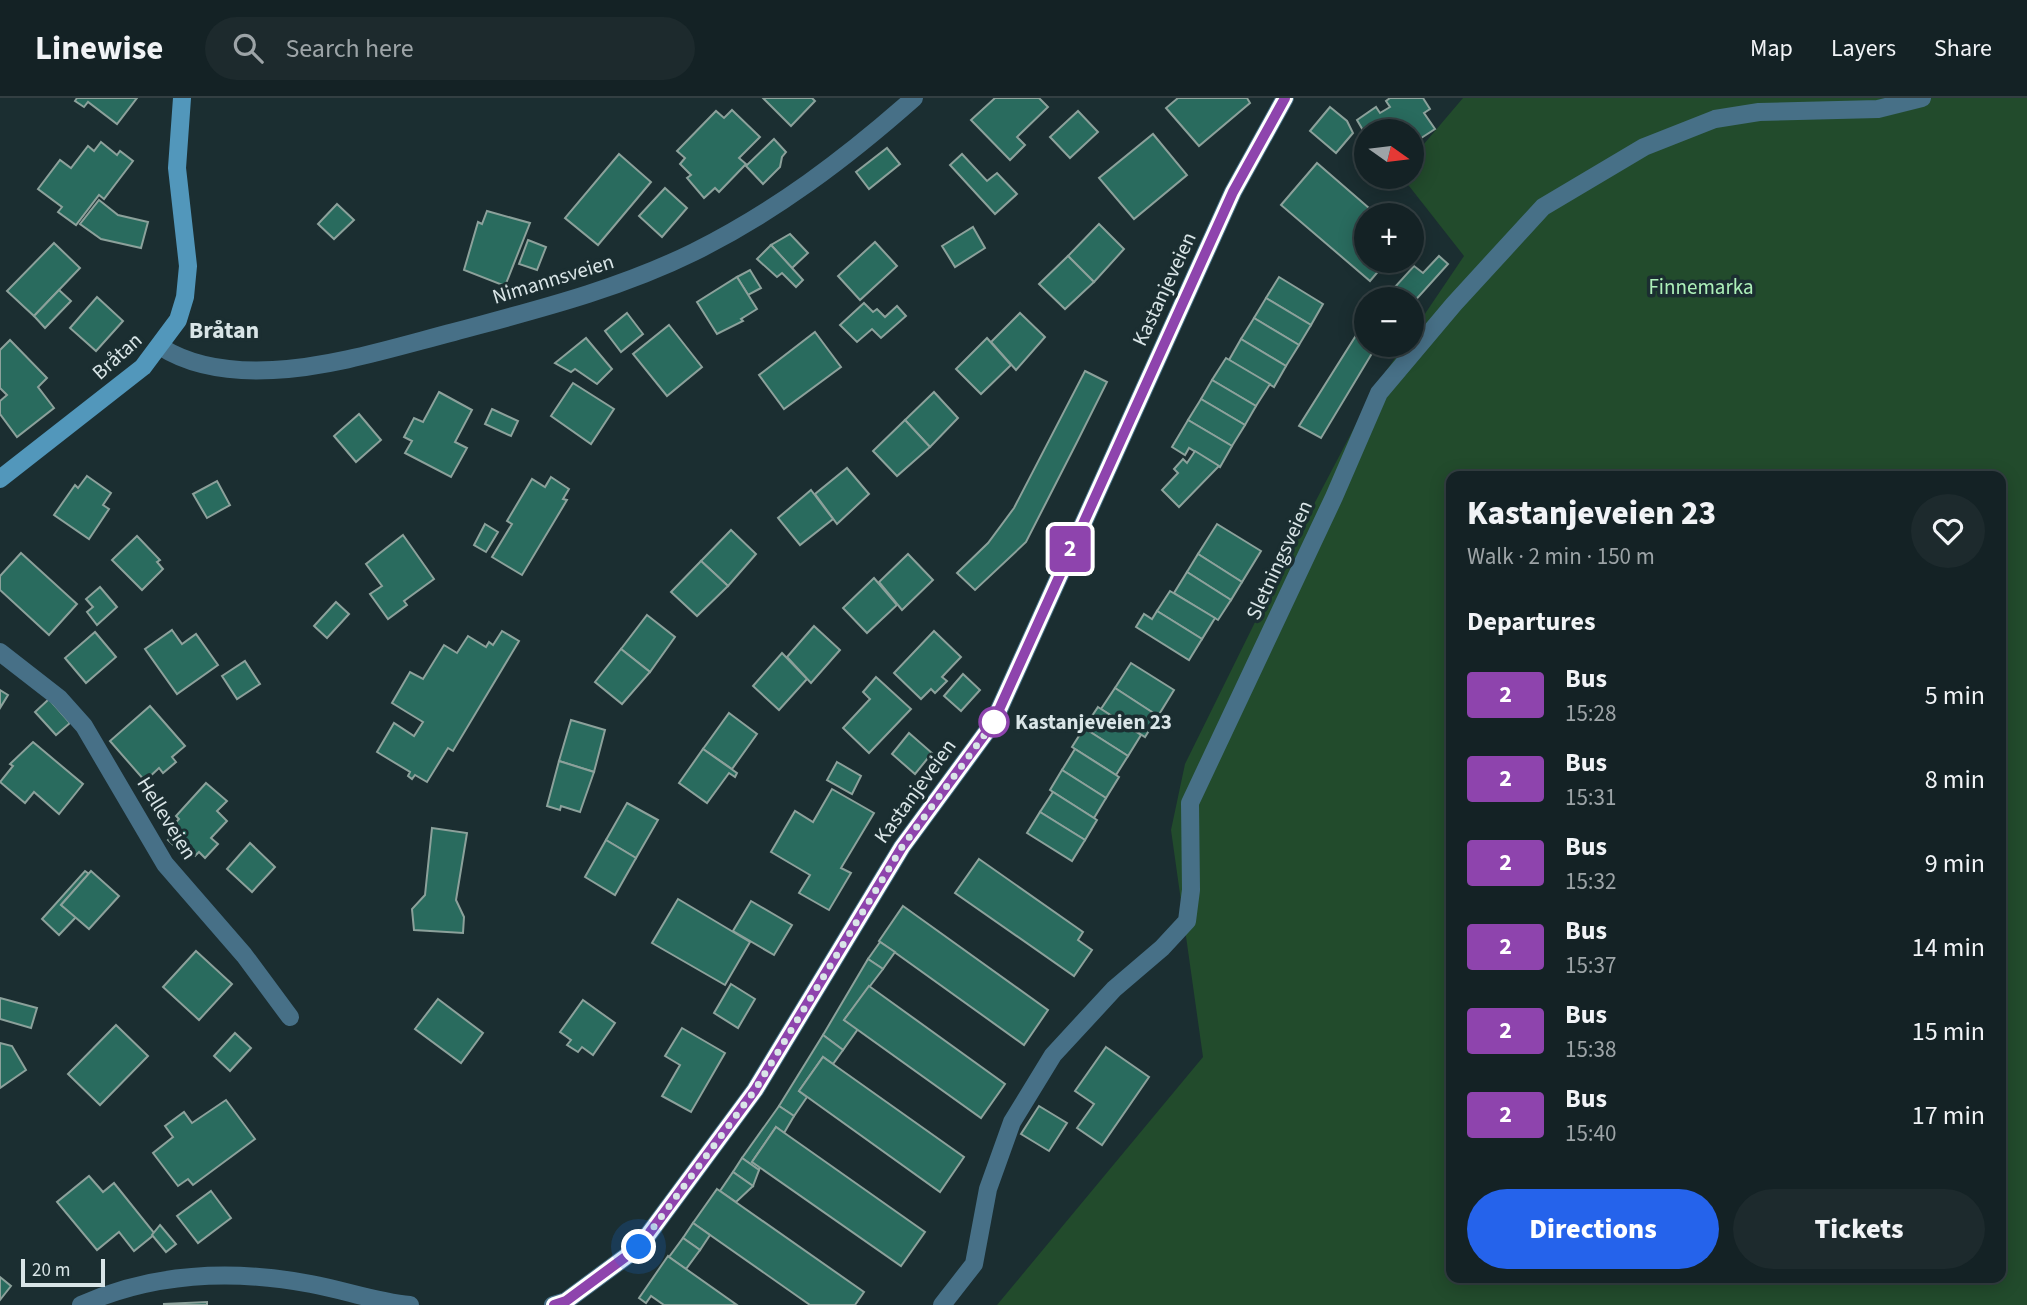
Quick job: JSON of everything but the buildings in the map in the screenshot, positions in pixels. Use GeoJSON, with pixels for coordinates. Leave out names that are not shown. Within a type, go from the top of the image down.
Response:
{"type":"FeatureCollection","features":[{"type":"Feature","properties":{"kind":"main road","name":"Bråtan"},"geometry":{"type":"LineString","coordinates":[[0,479],[144,367],[178,320],[186,297],[187,277],[177,168],[182,98]]}},
{"type":"Feature","properties":{"kind":"street","name":"Nimannsveien"},"geometry":{"type":"LineString","coordinates":[[161,347],[196,364],[274,370],[410,344],[589,295],[694,251],[807,186],[914,98]]}},
{"type":"Feature","properties":{"kind":"street","name":"Kastanjeveien"},"geometry":{"type":"LineString","coordinates":[[563,1304],[639,1247],[755,1090],[902,847],[993,723],[1233,192],[1285,98]]}},
{"type":"Feature","properties":{"kind":"street","name":"Sletningsveien"},"geometry":{"type":"LineString","coordinates":[[942,1305],[974,1265],[988,1189],[1012,1122],[1053,1055],[1114,989],[1163,948],[1187,921],[1191,890],[1191,803],[1379,393],[1454,304],[1543,208],[1644,147],[1715,119],[1759,112],[1878,109],[1922,98]]}},
{"type":"Feature","properties":{"kind":"street","name":"Helleveien"},"geometry":{"type":"LineString","coordinates":[[0,652],[59,698],[84,726],[165,864],[244,955],[290,1017]]}},
{"type":"Feature","properties":{"kind":"street"},"geometry":{"type":"LineString","coordinates":[[81,1305],[106,1294],[195,1274],[233,1273],[312,1284],[401,1304]]}},
{"type":"Feature","properties":{"kind":"green space","name":"Finnemarka"},"geometry":{"type":"Polygon","coordinates":[[[1463,98],[2027,98],[2027,1305],[997,1305],[1203,1057],[1171,830],[1185,764],[1301,529],[1376,386],[1396,357],[1424,357],[1424,315],[1464,256],[1411,189],[1424,189],[1424,144],[1463,98]]]}},
{"type":"Feature","properties":{"kind":"bus line","name":"2"},"geometry":{"type":"LineString","coordinates":[[554,1305],[566,1301],[639,1247],[673,1197],[755,1090],[902,847],[993,723],[1233,192],[1285,98]]}},
{"type":"Feature","properties":{"kind":"place","name":"Kastanjeveien 23"},"geometry":{"type":"Point","coordinates":[994,722]}},
{"type":"Feature","properties":{"kind":"district","name":"Bråtan"},"geometry":{"type":"Point","coordinates":[224,330]}},
{"type":"Feature","properties":{"kind":"route"},"geometry":{"type":"LineString","coordinates":[[639,1247],[673,1197],[755,1090],[902,847],[994,722]]}}]}
